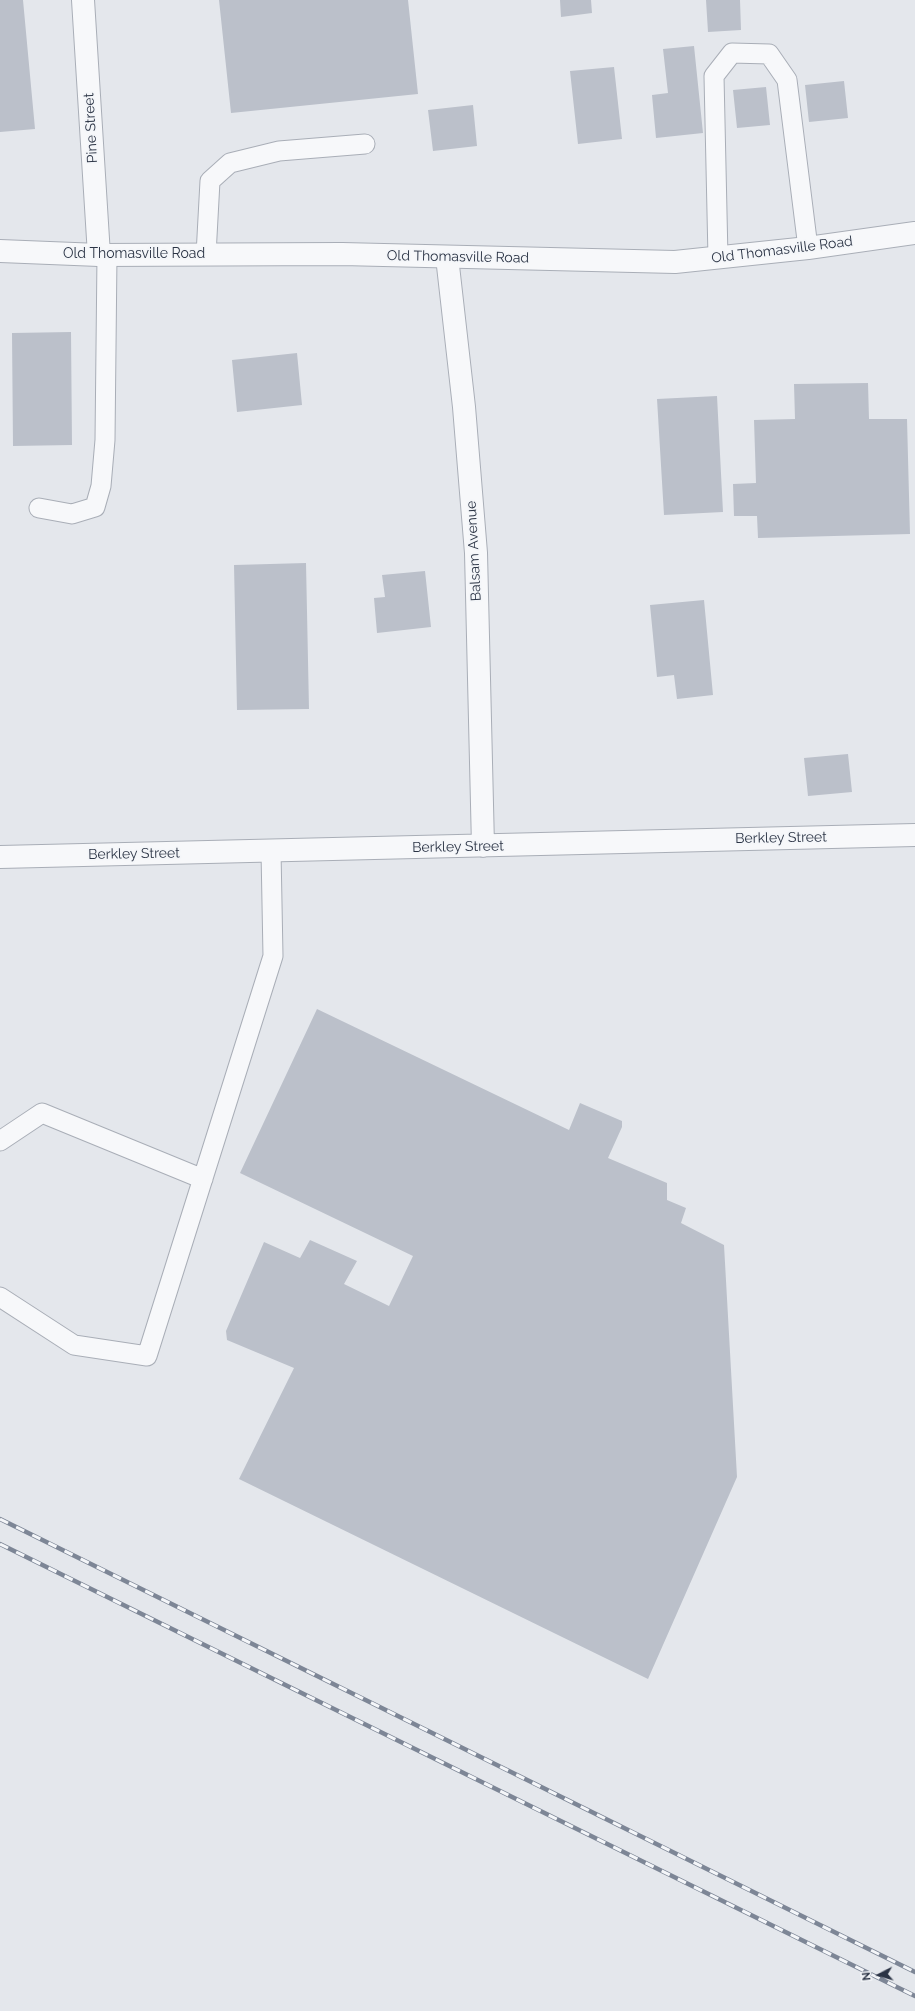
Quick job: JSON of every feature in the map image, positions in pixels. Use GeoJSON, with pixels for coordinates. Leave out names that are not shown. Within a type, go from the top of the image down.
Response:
{"type":"FeatureCollection","features":[{"type":"Feature","properties":{"kind":"street","name":"Pine Street"},"geometry":{"type":"LineString","coordinates":[[84,0],[103,255]]}},
{"type":"Feature","properties":{"kind":"street","name":"Old Thomasville Road"},"geometry":{"type":"LineString","coordinates":[[0,252],[103,255],[342,254],[676,262],[808,248],[915,233]]}},
{"type":"Feature","properties":{"kind":"street","name":"Balsam Avenue"},"geometry":{"type":"LineString","coordinates":[[446,257],[464,407],[476,553],[483,846]]}},
{"type":"Feature","properties":{"kind":"street","name":"Berkley Street"},"geometry":{"type":"LineString","coordinates":[[0,857],[915,835]]}},
{"type":"Feature","properties":{"kind":"lane"},"geometry":{"type":"LineString","coordinates":[[718,258],[714,76],[732,54],[769,54],[787,80],[808,248]]}},
{"type":"Feature","properties":{"kind":"lane"},"geometry":{"type":"LineString","coordinates":[[206,255],[210,181],[230,163],[279,151],[365,144]]}},
{"type":"Feature","properties":{"kind":"lane"},"geometry":{"type":"LineString","coordinates":[[39,508],[72,514],[95,507],[101,486],[105,440],[103,255]]}},
{"type":"Feature","properties":{"kind":"lane"},"geometry":{"type":"LineString","coordinates":[[0,1297],[74,1345],[147,1356],[272,956],[271,851]]}},
{"type":"Feature","properties":{"kind":"lane"},"geometry":{"type":"LineString","coordinates":[[0,1141],[42,1113],[202,1179]]}},
{"type":"Feature","properties":{"kind":"building"},"geometry":{"type":"Polygon","coordinates":[[[0,0],[23,0],[35,129],[0,132],[0,0]]]}},
{"type":"Feature","properties":{"kind":"building"},"geometry":{"type":"Polygon","coordinates":[[[219,0],[408,0],[418,94],[231,113],[219,0]]]}},
{"type":"Feature","properties":{"kind":"building"},"geometry":{"type":"Polygon","coordinates":[[[560,0],[591,0],[592,13],[561,17],[560,0]]]}},
{"type":"Feature","properties":{"kind":"building"},"geometry":{"type":"Polygon","coordinates":[[[706,0],[740,0],[741,30],[708,32],[706,0]]]}},
{"type":"Feature","properties":{"kind":"building"},"geometry":{"type":"Polygon","coordinates":[[[694,46],[703,133],[656,138],[652,95],[668,93],[663,49],[694,46]]]}},
{"type":"Feature","properties":{"kind":"building"},"geometry":{"type":"Polygon","coordinates":[[[614,67],[622,139],[578,144],[570,71],[614,67]]]}},
{"type":"Feature","properties":{"kind":"building"},"geometry":{"type":"Polygon","coordinates":[[[844,81],[848,118],[809,122],[805,85],[844,81]]]}},
{"type":"Feature","properties":{"kind":"building"},"geometry":{"type":"Polygon","coordinates":[[[766,87],[770,125],[737,128],[733,90],[766,87]]]}},
{"type":"Feature","properties":{"kind":"building"},"geometry":{"type":"Polygon","coordinates":[[[473,105],[477,146],[433,151],[428,110],[473,105]]]}},
{"type":"Feature","properties":{"kind":"building"},"geometry":{"type":"Polygon","coordinates":[[[71,332],[72,445],[13,446],[12,333],[71,332]]]}},
{"type":"Feature","properties":{"kind":"building"},"geometry":{"type":"Polygon","coordinates":[[[297,353],[302,405],[237,412],[232,360],[297,353]]]}},
{"type":"Feature","properties":{"kind":"building"},"geometry":{"type":"Polygon","coordinates":[[[868,383],[869,419],[907,419],[910,534],[758,538],[757,516],[734,516],[733,484],[756,483],[754,420],[795,419],[794,384],[868,383]]]}},
{"type":"Feature","properties":{"kind":"building"},"geometry":{"type":"Polygon","coordinates":[[[717,396],[723,512],[664,515],[657,399],[717,396]]]}},
{"type":"Feature","properties":{"kind":"building"},"geometry":{"type":"Polygon","coordinates":[[[306,563],[309,709],[237,710],[234,565],[306,563]]]}},
{"type":"Feature","properties":{"kind":"building"},"geometry":{"type":"Polygon","coordinates":[[[425,571],[431,627],[377,633],[374,598],[385,597],[382,575],[425,571]]]}},
{"type":"Feature","properties":{"kind":"building"},"geometry":{"type":"Polygon","coordinates":[[[704,600],[713,695],[677,699],[674,675],[657,677],[650,605],[704,600]]]}},
{"type":"Feature","properties":{"kind":"building"},"geometry":{"type":"Polygon","coordinates":[[[848,754],[852,792],[808,796],[804,758],[848,754]]]}},
{"type":"Feature","properties":{"kind":"building"},"geometry":{"type":"Polygon","coordinates":[[[317,1009],[569,1130],[580,1103],[622,1121],[622,1127],[608,1158],[667,1183],[667,1200],[686,1208],[681,1223],[724,1245],[737,1477],[648,1679],[239,1479],[294,1368],[227,1340],[226,1331],[264,1242],[300,1258],[310,1240],[357,1261],[344,1284],[389,1306],[413,1256],[240,1173],[317,1009]]]}},
{"type":"Feature","properties":{"kind":"railway"},"geometry":{"type":"LineString","coordinates":[[0,1519],[915,1972]]}},
{"type":"Feature","properties":{"kind":"railway"},"geometry":{"type":"LineString","coordinates":[[0,1544],[915,1996]]}}]}
